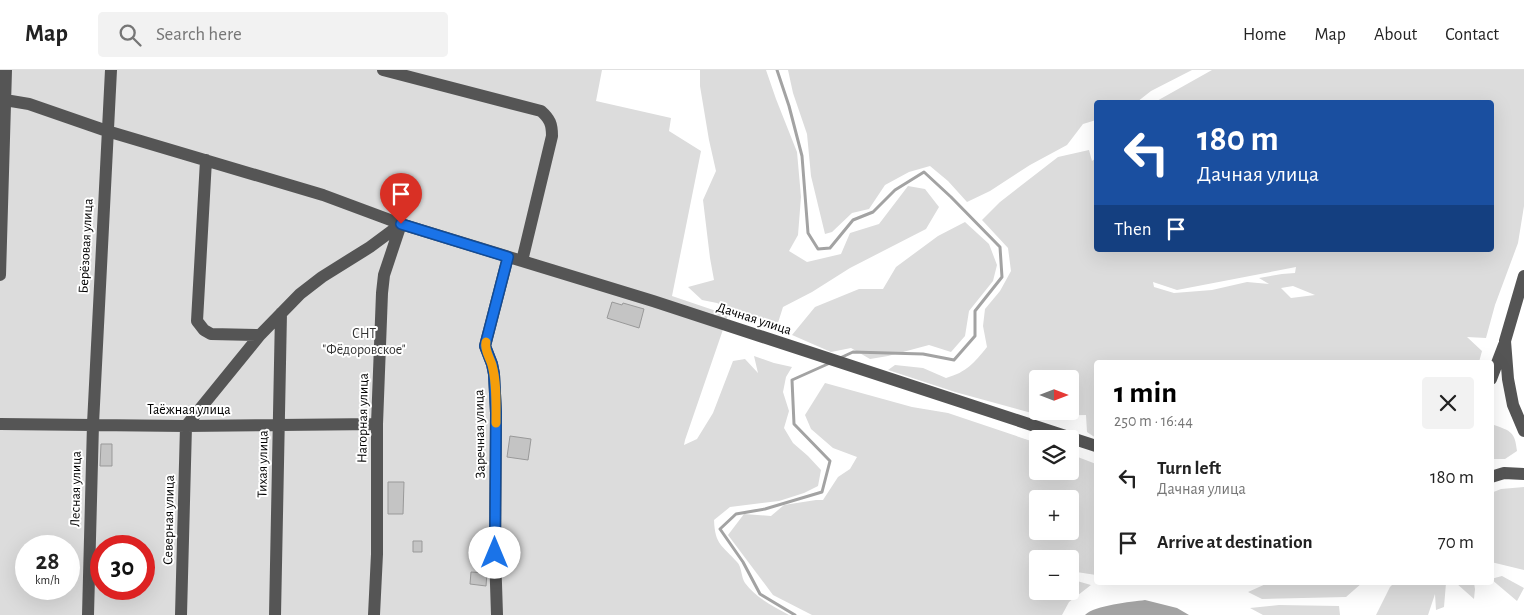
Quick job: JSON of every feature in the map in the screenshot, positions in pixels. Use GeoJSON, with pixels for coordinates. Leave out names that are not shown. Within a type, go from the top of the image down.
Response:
{"type":"FeatureCollection","features":[{"type":"Feature","properties":{"kind":"street"},"geometry":{"type":"LineString","coordinates":[[0,275],[6,70]]}},
{"type":"Feature","properties":{"kind":"street","name":"Берёзовая улица"},"geometry":{"type":"LineString","coordinates":[[93,424],[107,131],[112,70]]}},
{"type":"Feature","properties":{"kind":"street"},"geometry":{"type":"LineString","coordinates":[[383,70],[541,111],[547,116],[552,125],[552,136],[522,261]]}},
{"type":"Feature","properties":{"kind":"street","name":"Дачная улица"},"geometry":{"type":"LineString","coordinates":[[5,100],[29,104],[107,131],[323,196],[401,224],[663,304],[1094,445]]}},
{"type":"Feature","properties":{"kind":"street"},"geometry":{"type":"LineString","coordinates":[[206,160],[197,321],[204,330],[211,334],[260,335]]}},
{"type":"Feature","properties":{"kind":"street"},"geometry":{"type":"LineString","coordinates":[[186,426],[260,335],[300,294],[401,224]]}},
{"type":"Feature","properties":{"kind":"street","name":"Нагорная улица"},"geometry":{"type":"LineString","coordinates":[[374,615],[377,554],[377,424],[382,293],[384,275],[401,224]]}},
{"type":"Feature","properties":{"kind":"street","name":"Заречная улица"},"geometry":{"type":"LineString","coordinates":[[497,615],[495,553],[496,413],[494,374],[485,346],[508,257]]}},
{"type":"Feature","properties":{"kind":"street"},"geometry":{"type":"LineString","coordinates":[[1494,371],[1524,276]]}},
{"type":"Feature","properties":{"kind":"street","name":"Тихая улица"},"geometry":{"type":"LineString","coordinates":[[275,615],[281,313]]}},
{"type":"Feature","properties":{"kind":"street"},"geometry":{"type":"LineString","coordinates":[[1505,341],[1508,379],[1513,405],[1524,432]]}},
{"type":"Feature","properties":{"kind":"street","name":"Таёжная улица"},"geometry":{"type":"LineString","coordinates":[[0,424],[186,426],[377,424]]}},
{"type":"Feature","properties":{"kind":"street","name":"Лесная улица"},"geometry":{"type":"LineString","coordinates":[[88,615],[93,424]]}},
{"type":"Feature","properties":{"kind":"street","name":"Северная улица"},"geometry":{"type":"LineString","coordinates":[[182,615],[186,426]]}},
{"type":"Feature","properties":{"kind":"street"},"geometry":{"type":"LineString","coordinates":[[1494,476],[1504,473],[1524,474]]}},
{"type":"Feature","properties":{"kind":"green space","name":"СНТ \"Фёдоровское\""},"geometry":{"type":"Polygon","coordinates":[[[0,70],[602,70],[596,101],[671,118],[669,131],[701,151],[672,296],[728,315],[684,445],[697,439],[713,413],[733,361],[745,359],[758,373],[754,356],[792,367],[786,377],[783,392],[789,411],[784,428],[793,443],[821,470],[818,486],[804,493],[779,501],[730,507],[714,520],[718,540],[723,548],[739,564],[745,583],[771,605],[789,615],[0,615],[0,70]]]}},
{"type":"Feature","properties":{"kind":"green space"},"geometry":{"type":"Polygon","coordinates":[[[700,70],[766,70],[797,152],[801,197],[798,235],[789,251],[807,262],[841,254],[850,233],[879,224],[908,186],[925,189],[939,207],[926,229],[850,268],[812,292],[783,307],[776,329],[717,303],[702,300],[688,287],[714,280],[703,200],[716,171],[700,86],[700,70]]]}},
{"type":"Feature","properties":{"kind":"green space"},"geometry":{"type":"Polygon","coordinates":[[[788,70],[1192,70],[1151,91],[1140,100],[1094,100],[1094,121],[1083,124],[1067,145],[1030,165],[990,191],[967,202],[948,181],[930,166],[909,172],[885,185],[869,209],[852,213],[832,232],[825,234],[811,176],[807,134],[793,93],[788,70]]]}},
{"type":"Feature","properties":{"kind":"green space"},"geometry":{"type":"Polygon","coordinates":[[[1212,70],[1524,70],[1524,206],[1518,243],[1495,305],[1486,338],[1467,337],[1482,351],[1480,360],[1094,360],[1094,437],[1087,432],[1086,415],[1079,415],[1079,370],[1029,370],[1029,412],[955,392],[888,370],[895,365],[923,368],[946,378],[965,370],[978,358],[987,347],[983,326],[985,309],[1000,291],[1011,271],[1008,248],[982,220],[1000,202],[1058,157],[1089,150],[1092,161],[1094,160],[1094,252],[1494,252],[1494,100],[1159,100],[1212,70]],[[1296,267],[1177,290],[1153,282],[1154,287],[1174,293],[1212,290],[1247,282],[1269,284],[1259,278],[1295,273],[1296,267]],[[1293,286],[1281,288],[1291,298],[1315,295],[1293,286]]]}},
{"type":"Feature","properties":{"kind":"green space"},"geometry":{"type":"Polygon","coordinates":[[[965,222],[989,244],[997,265],[993,281],[969,311],[965,336],[951,352],[929,345],[870,359],[851,348],[831,352],[792,335],[815,307],[859,289],[883,289],[896,267],[938,236],[965,222]]]}},
{"type":"Feature","properties":{"kind":"green space"},"geometry":{"type":"Polygon","coordinates":[[[825,383],[912,407],[948,413],[1029,440],[1029,480],[1079,480],[1079,457],[1094,463],[1094,575],[1079,572],[1079,550],[1029,550],[1029,600],[1072,600],[1062,615],[812,615],[773,595],[728,535],[744,514],[771,516],[784,505],[823,500],[838,477],[850,469],[857,457],[833,448],[811,429],[805,415],[825,383]]]}},
{"type":"Feature","properties":{"kind":"green space"},"geometry":{"type":"Polygon","coordinates":[[[1494,425],[1511,433],[1515,440],[1517,451],[1505,459],[1494,459],[1494,425]]]}},
{"type":"Feature","properties":{"kind":"green space"},"geometry":{"type":"Polygon","coordinates":[[[1524,487],[1524,570],[1494,563],[1494,492],[1501,489],[1524,487]]]}},
{"type":"Feature","properties":{"kind":"green space"},"geometry":{"type":"Polygon","coordinates":[[[1502,576],[1524,588],[1517,601],[1494,582],[1494,578],[1502,576]]]}},
{"type":"Feature","properties":{"kind":"green space"},"geometry":{"type":"Polygon","coordinates":[[[1079,582],[1091,585],[1079,594],[1079,582]]]}},
{"type":"Feature","properties":{"kind":"green space"},"geometry":{"type":"Polygon","coordinates":[[[1264,585],[1360,585],[1346,597],[1262,599],[1248,592],[1264,585]]]}},
{"type":"Feature","properties":{"kind":"green space"},"geometry":{"type":"Polygon","coordinates":[[[1392,585],[1446,585],[1444,607],[1436,610],[1435,594],[1428,615],[1376,615],[1392,585]]]}},
{"type":"Feature","properties":{"kind":"green space"},"geometry":{"type":"Polygon","coordinates":[[[1458,585],[1474,585],[1474,599],[1458,585]]]}},
{"type":"Feature","properties":{"kind":"green space"},"geometry":{"type":"Polygon","coordinates":[[[1279,605],[1339,606],[1340,615],[1263,615],[1250,608],[1279,605]]]}},
{"type":"Feature","properties":{"kind":"shaded area"},"geometry":{"type":"Polygon","coordinates":[[[1145,600],[1177,608],[1189,615],[1085,615],[1105,606],[1145,600]]]}},
{"type":"Feature","properties":{"kind":"building"},"geometry":{"type":"Polygon","coordinates":[[[612,302],[644,309],[639,328],[607,318],[612,302]]]}},
{"type":"Feature","properties":{"kind":"building"},"geometry":{"type":"Polygon","coordinates":[[[510,436],[531,439],[528,460],[507,457],[510,436]]]}},
{"type":"Feature","properties":{"kind":"building"},"geometry":{"type":"Polygon","coordinates":[[[101,444],[112,444],[112,466],[100,466],[101,444]]]}},
{"type":"Feature","properties":{"kind":"building"},"geometry":{"type":"Polygon","coordinates":[[[388,482],[404,482],[403,514],[388,514],[388,482]]]}},
{"type":"Feature","properties":{"kind":"building"},"geometry":{"type":"Polygon","coordinates":[[[413,541],[422,541],[422,552],[413,552],[413,541]]]}},
{"type":"Feature","properties":{"kind":"building"},"geometry":{"type":"Polygon","coordinates":[[[471,572],[487,573],[486,586],[470,584],[471,572]]]}},
{"type":"Feature","properties":{"kind":"waterway"},"geometry":{"type":"LineString","coordinates":[[777,70],[802,156],[808,233],[818,249],[830,248],[853,220],[873,212],[895,190],[924,172],[1000,247],[1002,277],[975,311],[975,336],[954,360],[923,354],[853,352],[840,358]]}},
{"type":"Feature","properties":{"kind":"waterway"},"geometry":{"type":"LineString","coordinates":[[795,615],[760,594],[743,562],[720,529],[736,514],[765,509],[822,492],[830,461],[794,424],[792,380],[830,363]]}},
{"type":"Feature","properties":{"kind":"slow traffic"},"geometry":{"type":"LineString","coordinates":[[486,342],[485,346],[494,374],[496,423]]}},
{"type":"Feature","properties":{"kind":"route"},"geometry":{"type":"LineString","coordinates":[[401,224],[508,257],[485,346],[494,374],[496,413],[495,553]]}}]}
